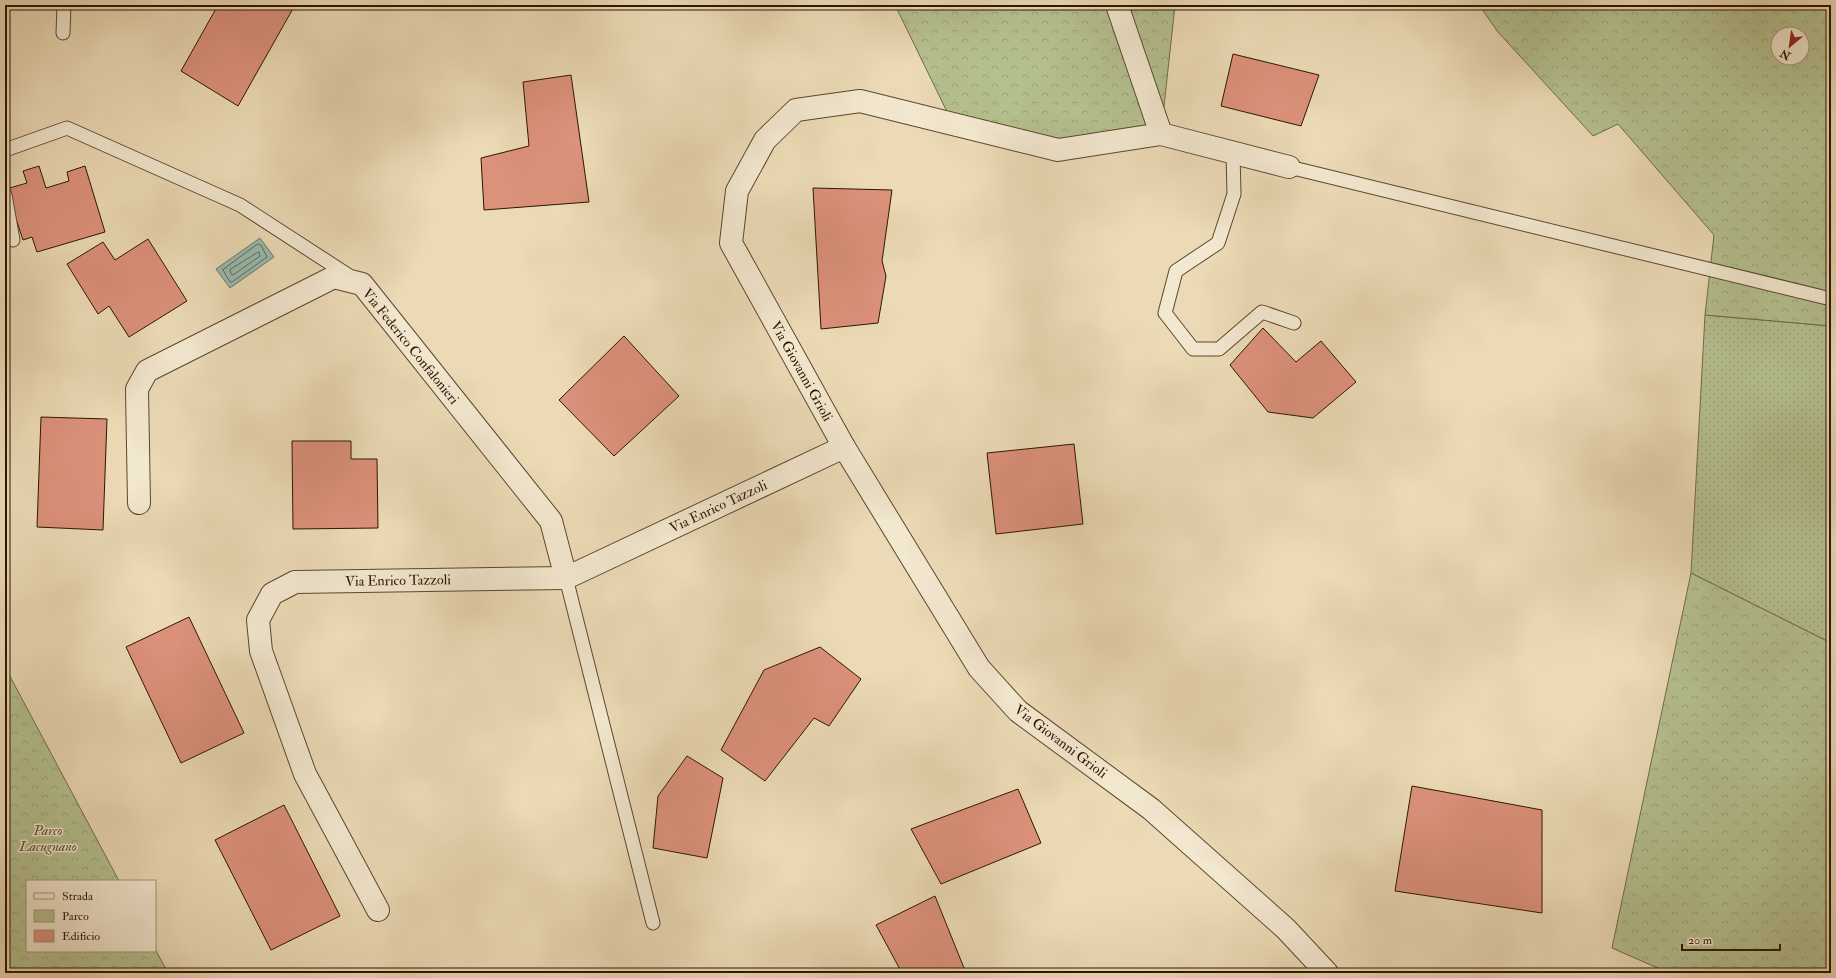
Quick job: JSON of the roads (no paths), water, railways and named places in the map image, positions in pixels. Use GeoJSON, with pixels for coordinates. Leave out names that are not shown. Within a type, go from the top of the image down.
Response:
{"type":"FeatureCollection","features":[{"type":"Feature","properties":{"kind":"street"},"geometry":{"type":"LineString","coordinates":[[1117,5],[1161,134],[1288,167]]}},
{"type":"Feature","properties":{"kind":"street","name":"Via Giovanni Grioli"},"geometry":{"type":"LineString","coordinates":[[1161,134],[1058,150],[860,101],[796,110],[765,140],[736,191],[731,243],[844,447],[979,668],[1018,711],[1163,820],[1286,929],[1327,973]]}},
{"type":"Feature","properties":{"kind":"street","name":"Via Federico Confalonieri"},"geometry":{"type":"LineString","coordinates":[[139,503],[137,390],[147,371],[334,277],[362,284],[551,521],[566,578]]}},
{"type":"Feature","properties":{"kind":"street","name":"Via Enrico Tazzoli"},"geometry":{"type":"LineString","coordinates":[[378,910],[305,774],[261,651],[258,620],[272,594],[294,582],[566,578],[844,447]]}},
{"type":"Feature","properties":{"kind":"lane"},"geometry":{"type":"LineString","coordinates":[[63,33],[64,5]]}},
{"type":"Feature","properties":{"kind":"lane"},"geometry":{"type":"LineString","coordinates":[[5,150],[67,128],[240,205],[362,284]]}},
{"type":"Feature","properties":{"kind":"lane"},"geometry":{"type":"LineString","coordinates":[[1233,153],[1234,194],[1218,243],[1176,271],[1165,314],[1193,349],[1219,349],[1262,312],[1294,323]]}},
{"type":"Feature","properties":{"kind":"lane"},"geometry":{"type":"LineString","coordinates":[[1288,167],[1831,299]]}},
{"type":"Feature","properties":{"kind":"lane"},"geometry":{"type":"LineString","coordinates":[[5,195],[13,240]]}},
{"type":"Feature","properties":{"kind":"lane"},"geometry":{"type":"LineString","coordinates":[[566,578],[653,923]]}},
{"type":"Feature","properties":{"kind":"water"},"geometry":{"type":"Polygon","coordinates":[[[260,238],[274,257],[230,288],[216,269],[260,238]]]}},
{"type":"Feature","properties":{"kind":"park label","name":"Parco Lacugnano"},"geometry":{"type":"Point","coordinates":[48,838]}}]}
